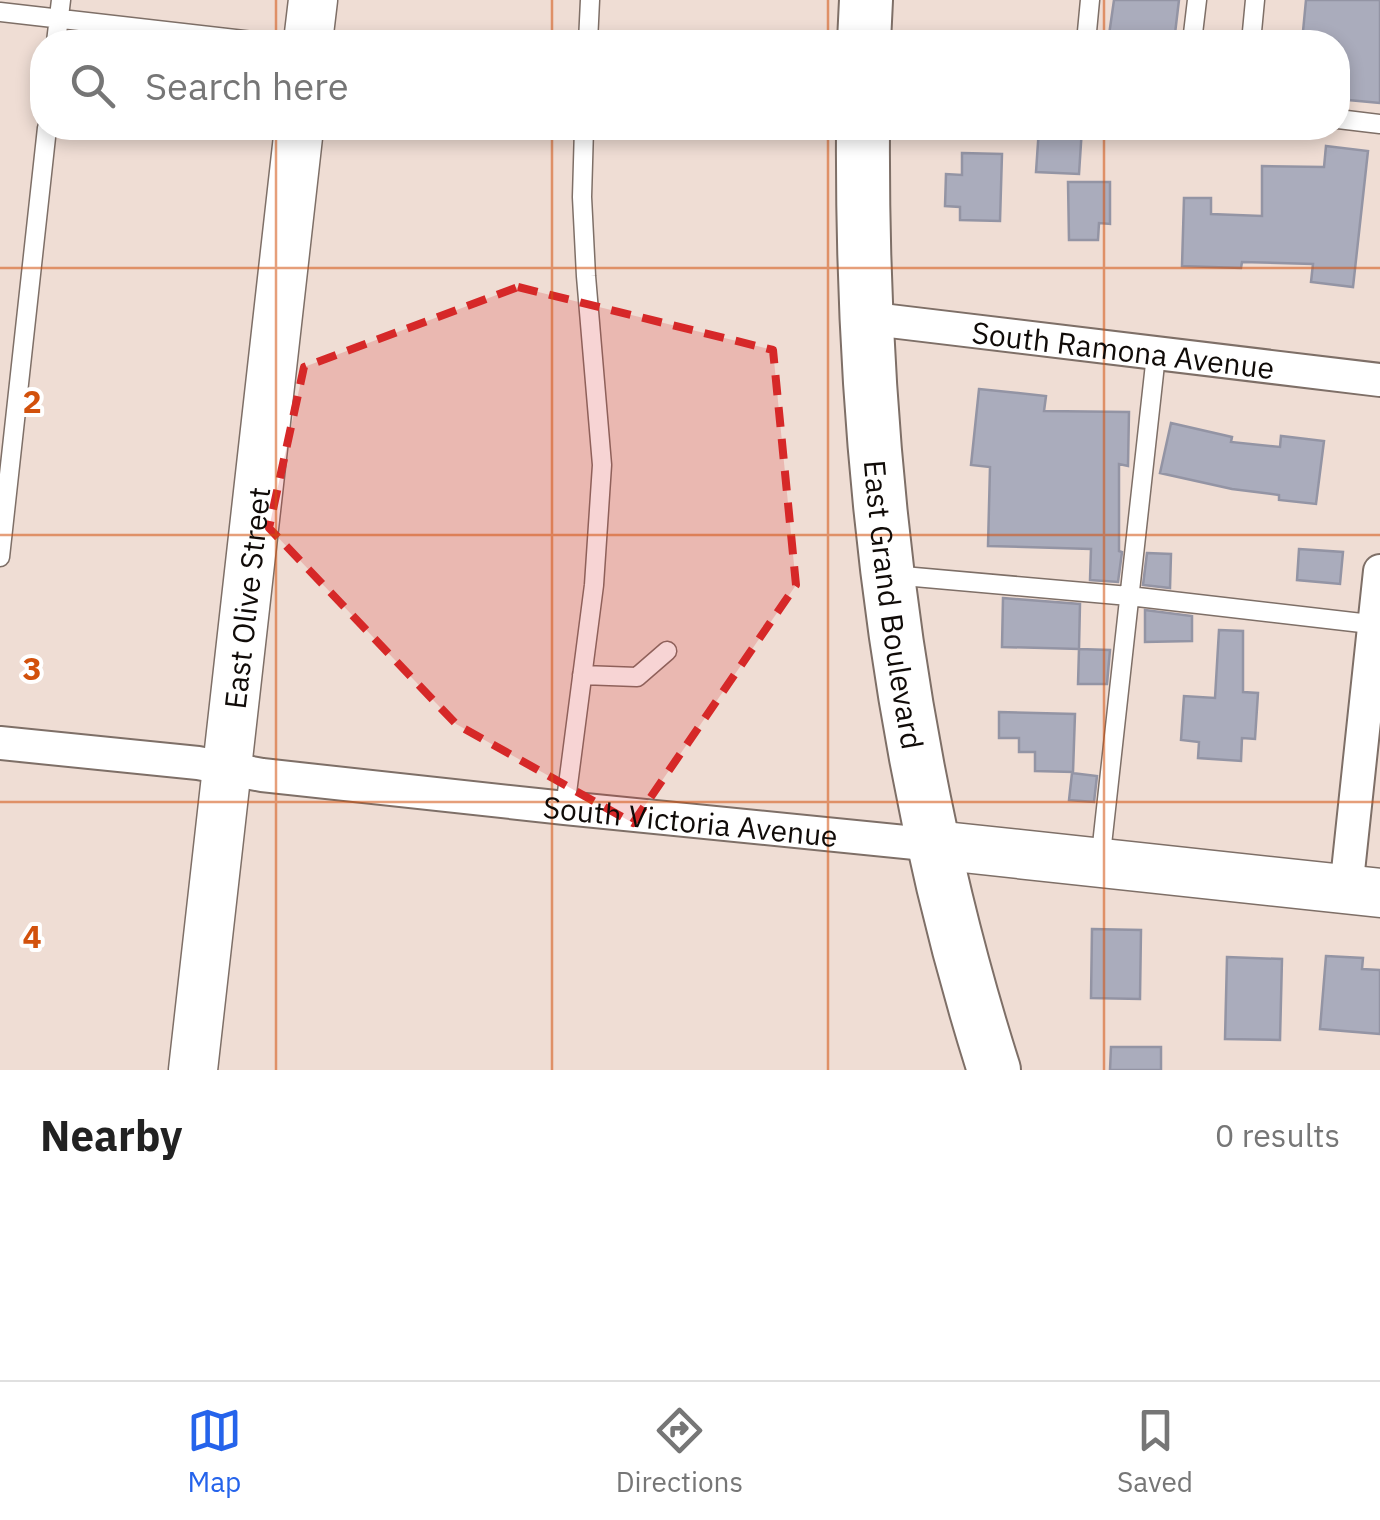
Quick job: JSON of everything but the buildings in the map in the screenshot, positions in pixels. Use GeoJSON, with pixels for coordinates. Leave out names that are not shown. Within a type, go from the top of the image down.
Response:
{"type":"FeatureCollection","features":[{"type":"Feature","properties":{"kind":"main road"},"geometry":{"type":"LineString","coordinates":[[865,30],[866,0]]}},
{"type":"Feature","properties":{"kind":"main road","name":"East Grand Boulevard"},"geometry":{"type":"LineString","coordinates":[[863,140],[864,318],[887,574],[908,717],[935,845],[994,1070]]}},
{"type":"Feature","properties":{"kind":"street"},"geometry":{"type":"LineString","coordinates":[[309,30],[313,0]]}},
{"type":"Feature","properties":{"kind":"street","name":"East Olive Street"},"geometry":{"type":"LineString","coordinates":[[193,1070],[298,140]]}},
{"type":"Feature","properties":{"kind":"street","name":"South Ramona Avenue"},"geometry":{"type":"LineString","coordinates":[[864,318],[1380,380]]}},
{"type":"Feature","properties":{"kind":"street"},"geometry":{"type":"LineString","coordinates":[[1363,892],[1380,571]]}},
{"type":"Feature","properties":{"kind":"street","name":"South Victoria Avenue"},"geometry":{"type":"LineString","coordinates":[[0,743],[566,808],[1363,892]]}},
{"type":"Feature","properties":{"kind":"lane"},"geometry":{"type":"LineString","coordinates":[[589,30],[590,0]]}},
{"type":"Feature","properties":{"kind":"lane"},"geometry":{"type":"LineString","coordinates":[[1087,30],[1090,0]]}},
{"type":"Feature","properties":{"kind":"lane"},"geometry":{"type":"LineString","coordinates":[[1193,30],[1197,0]]}},
{"type":"Feature","properties":{"kind":"lane"},"geometry":{"type":"LineString","coordinates":[[1251,30],[1255,0]]}},
{"type":"Feature","properties":{"kind":"lane"},"geometry":{"type":"LineString","coordinates":[[0,12],[60,9],[189,30]]}},
{"type":"Feature","properties":{"kind":"lane"},"geometry":{"type":"LineString","coordinates":[[1350,120],[1380,124]]}},
{"type":"Feature","properties":{"kind":"lane"},"geometry":{"type":"LineString","coordinates":[[0,557],[46,140]]}},
{"type":"Feature","properties":{"kind":"lane"},"geometry":{"type":"LineString","coordinates":[[566,808],[594,585],[602,465],[586,276],[584,140]]}},
{"type":"Feature","properties":{"kind":"lane"},"geometry":{"type":"LineString","coordinates":[[1100,863],[1156,355]]}},
{"type":"Feature","properties":{"kind":"lane"},"geometry":{"type":"LineString","coordinates":[[887,574],[1129,596],[1377,625]]}},
{"type":"Feature","properties":{"kind":"lane"},"geometry":{"type":"LineString","coordinates":[[582,675],[637,678],[667,651]]}},
{"type":"Feature","properties":{"kind":"highlighted area"},"geometry":{"type":"Polygon","coordinates":[[[518,287],[773,350],[796,585],[633,823],[456,724],[269,528],[304,367],[518,287]]]}}]}
